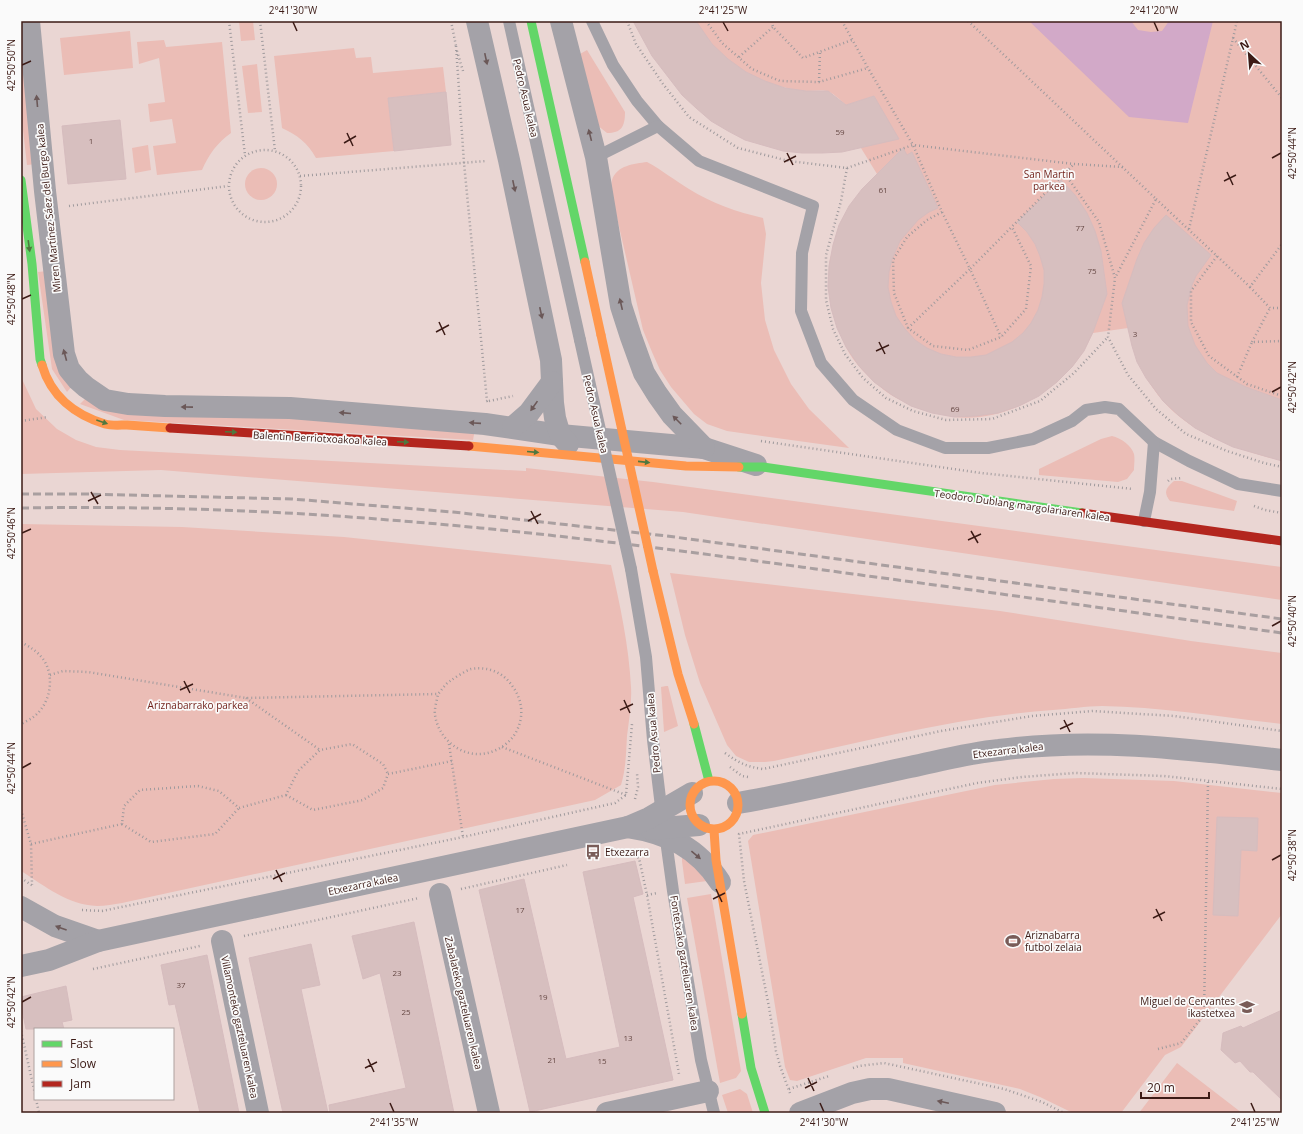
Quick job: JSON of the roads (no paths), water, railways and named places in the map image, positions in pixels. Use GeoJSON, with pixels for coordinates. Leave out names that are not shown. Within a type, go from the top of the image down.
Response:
{"type":"FeatureCollection","features":[{"type":"Feature","properties":{"kind":"street","name":"Miren Martínez Sáez del Burgo kalea"},"geometry":{"type":"LineString","coordinates":[[29,21],[45,191],[64,354],[69,369],[86,387],[105,400],[128,404],[290,408],[513,427]]}},
{"type":"Feature","properties":{"kind":"street"},"geometry":{"type":"LineString","coordinates":[[477,21],[551,360],[553,405],[560,435],[578,456]]}},
{"type":"Feature","properties":{"kind":"street","name":"Pedro Asua kalea"},"geometry":{"type":"LineString","coordinates":[[531,21],[653,571],[678,674],[699,741],[701,787]]}},
{"type":"Feature","properties":{"kind":"street"},"geometry":{"type":"LineString","coordinates":[[561,21],[596,157],[621,306],[644,373],[672,414],[704,448]]}},
{"type":"Feature","properties":{"kind":"street"},"geometry":{"type":"LineString","coordinates":[[21,180],[23,212]]}},
{"type":"Feature","properties":{"kind":"street"},"geometry":{"type":"LineString","coordinates":[[23,212],[45,191]]}},
{"type":"Feature","properties":{"kind":"street","name":"Balentin Berriotxoakoa kalea"},"geometry":{"type":"LineString","coordinates":[[23,212],[32,264],[40,359],[45,375],[51,385],[68,405],[87,416],[106,424],[129,426],[483,447],[578,456]]}},
{"type":"Feature","properties":{"kind":"street"},"geometry":{"type":"LineString","coordinates":[[513,427],[529,413],[552,382]]}},
{"type":"Feature","properties":{"kind":"street"},"geometry":{"type":"LineString","coordinates":[[513,427],[560,435]]}},
{"type":"Feature","properties":{"kind":"street","name":"Teodoro Dublang margolariaren kalea"},"geometry":{"type":"LineString","coordinates":[[560,435],[704,448],[763,468]]}},
{"type":"Feature","properties":{"kind":"street","name":"Teodoro Dublang margolariaren kalea"},"geometry":{"type":"LineString","coordinates":[[578,456],[686,466],[763,468],[1282,541]]}},
{"type":"Feature","properties":{"kind":"street","name":"Etxezarra kalea"},"geometry":{"type":"LineString","coordinates":[[738,803],[959,757],[998,750],[1035,746],[1078,744],[1128,745],[1186,749],[1282,760]]}},
{"type":"Feature","properties":{"kind":"street"},"geometry":{"type":"LineString","coordinates":[[717,781],[725,783],[732,788],[738,803],[738,811],[735,818],[722,828],[707,827],[694,820],[690,814],[690,800],[701,787],[717,781]]}},
{"type":"Feature","properties":{"kind":"street","name":"Etxezarra kalea"},"geometry":{"type":"LineString","coordinates":[[653,827],[701,787]]}},
{"type":"Feature","properties":{"kind":"street"},"geometry":{"type":"LineString","coordinates":[[653,827],[686,846],[710,868],[720,882]]}},
{"type":"Feature","properties":{"kind":"street","name":"Etxezarra kalea"},"geometry":{"type":"LineString","coordinates":[[21,966],[49,960],[98,941],[653,827],[707,827]]}},
{"type":"Feature","properties":{"kind":"street"},"geometry":{"type":"LineString","coordinates":[[707,827],[716,860],[751,1068],[765,1113]]}},
{"type":"Feature","properties":{"kind":"street","name":"Zabalateko gazteluaren kalea"},"geometry":{"type":"LineString","coordinates":[[440,894],[489,1113]]}},
{"type":"Feature","properties":{"kind":"street"},"geometry":{"type":"LineString","coordinates":[[21,907],[55,926],[98,941]]}},
{"type":"Feature","properties":{"kind":"street","name":"Villamonteko gazteluaren kalea"},"geometry":{"type":"LineString","coordinates":[[222,941],[258,1113]]}},
{"type":"Feature","properties":{"kind":"street"},"geometry":{"type":"LineString","coordinates":[[796,1104],[870,1089],[888,1090],[995,1113]]}},
{"type":"Feature","properties":{"kind":"street"},"geometry":{"type":"LineString","coordinates":[[607,1113],[708,1091]]}},
{"type":"Feature","properties":{"kind":"lane","name":"Pedro Asua kalea"},"geometry":{"type":"LineString","coordinates":[[509,21],[631,569],[646,657],[654,745],[653,827]]}},
{"type":"Feature","properties":{"kind":"lane"},"geometry":{"type":"LineString","coordinates":[[592,21],[613,65],[637,101],[658,126],[699,161],[813,206],[802,253],[800,311],[821,363],[852,400],[897,430],[945,448],[988,448],[1033,439],[1072,420],[1086,410],[1105,407],[1119,409],[1154,442],[1189,461],[1238,484],[1282,491]]}},
{"type":"Feature","properties":{"kind":"lane"},"geometry":{"type":"LineString","coordinates":[[596,157],[658,126]]}},
{"type":"Feature","properties":{"kind":"lane"},"geometry":{"type":"LineString","coordinates":[[1144,521],[1150,492],[1154,442]]}},
{"type":"Feature","properties":{"kind":"lane","name":"Fontetxako gazteluaren kalea"},"geometry":{"type":"LineString","coordinates":[[653,827],[701,1060],[714,1113]]}},
{"type":"Feature","properties":{"kind":"railway"},"geometry":{"type":"LineString","coordinates":[[21,494],[292,499],[453,512],[667,536],[1282,619]]}},
{"type":"Feature","properties":{"kind":"railway"},"geometry":{"type":"LineString","coordinates":[[21,508],[159,508],[252,511],[448,525],[737,558],[1282,633]]}},
{"type":"Feature","properties":{"kind":"place","name":"Etxezarra"},"geometry":{"type":"Point","coordinates":[593,852]}},
{"type":"Feature","properties":{"kind":"place","name":"Ariznabarra futbol zelaia"},"geometry":{"type":"Point","coordinates":[1013,941]}},
{"type":"Feature","properties":{"kind":"place","name":"Miguel de Cervantes ikastetxea"},"geometry":{"type":"Point","coordinates":[1247,1007]}},
{"type":"Feature","properties":{"kind":"park label","name":"San Martin parkea"},"geometry":{"type":"Point","coordinates":[1049,180]}},
{"type":"Feature","properties":{"kind":"park label","name":"Ariznabarrako parkea"},"geometry":{"type":"Point","coordinates":[198,705]}}]}
